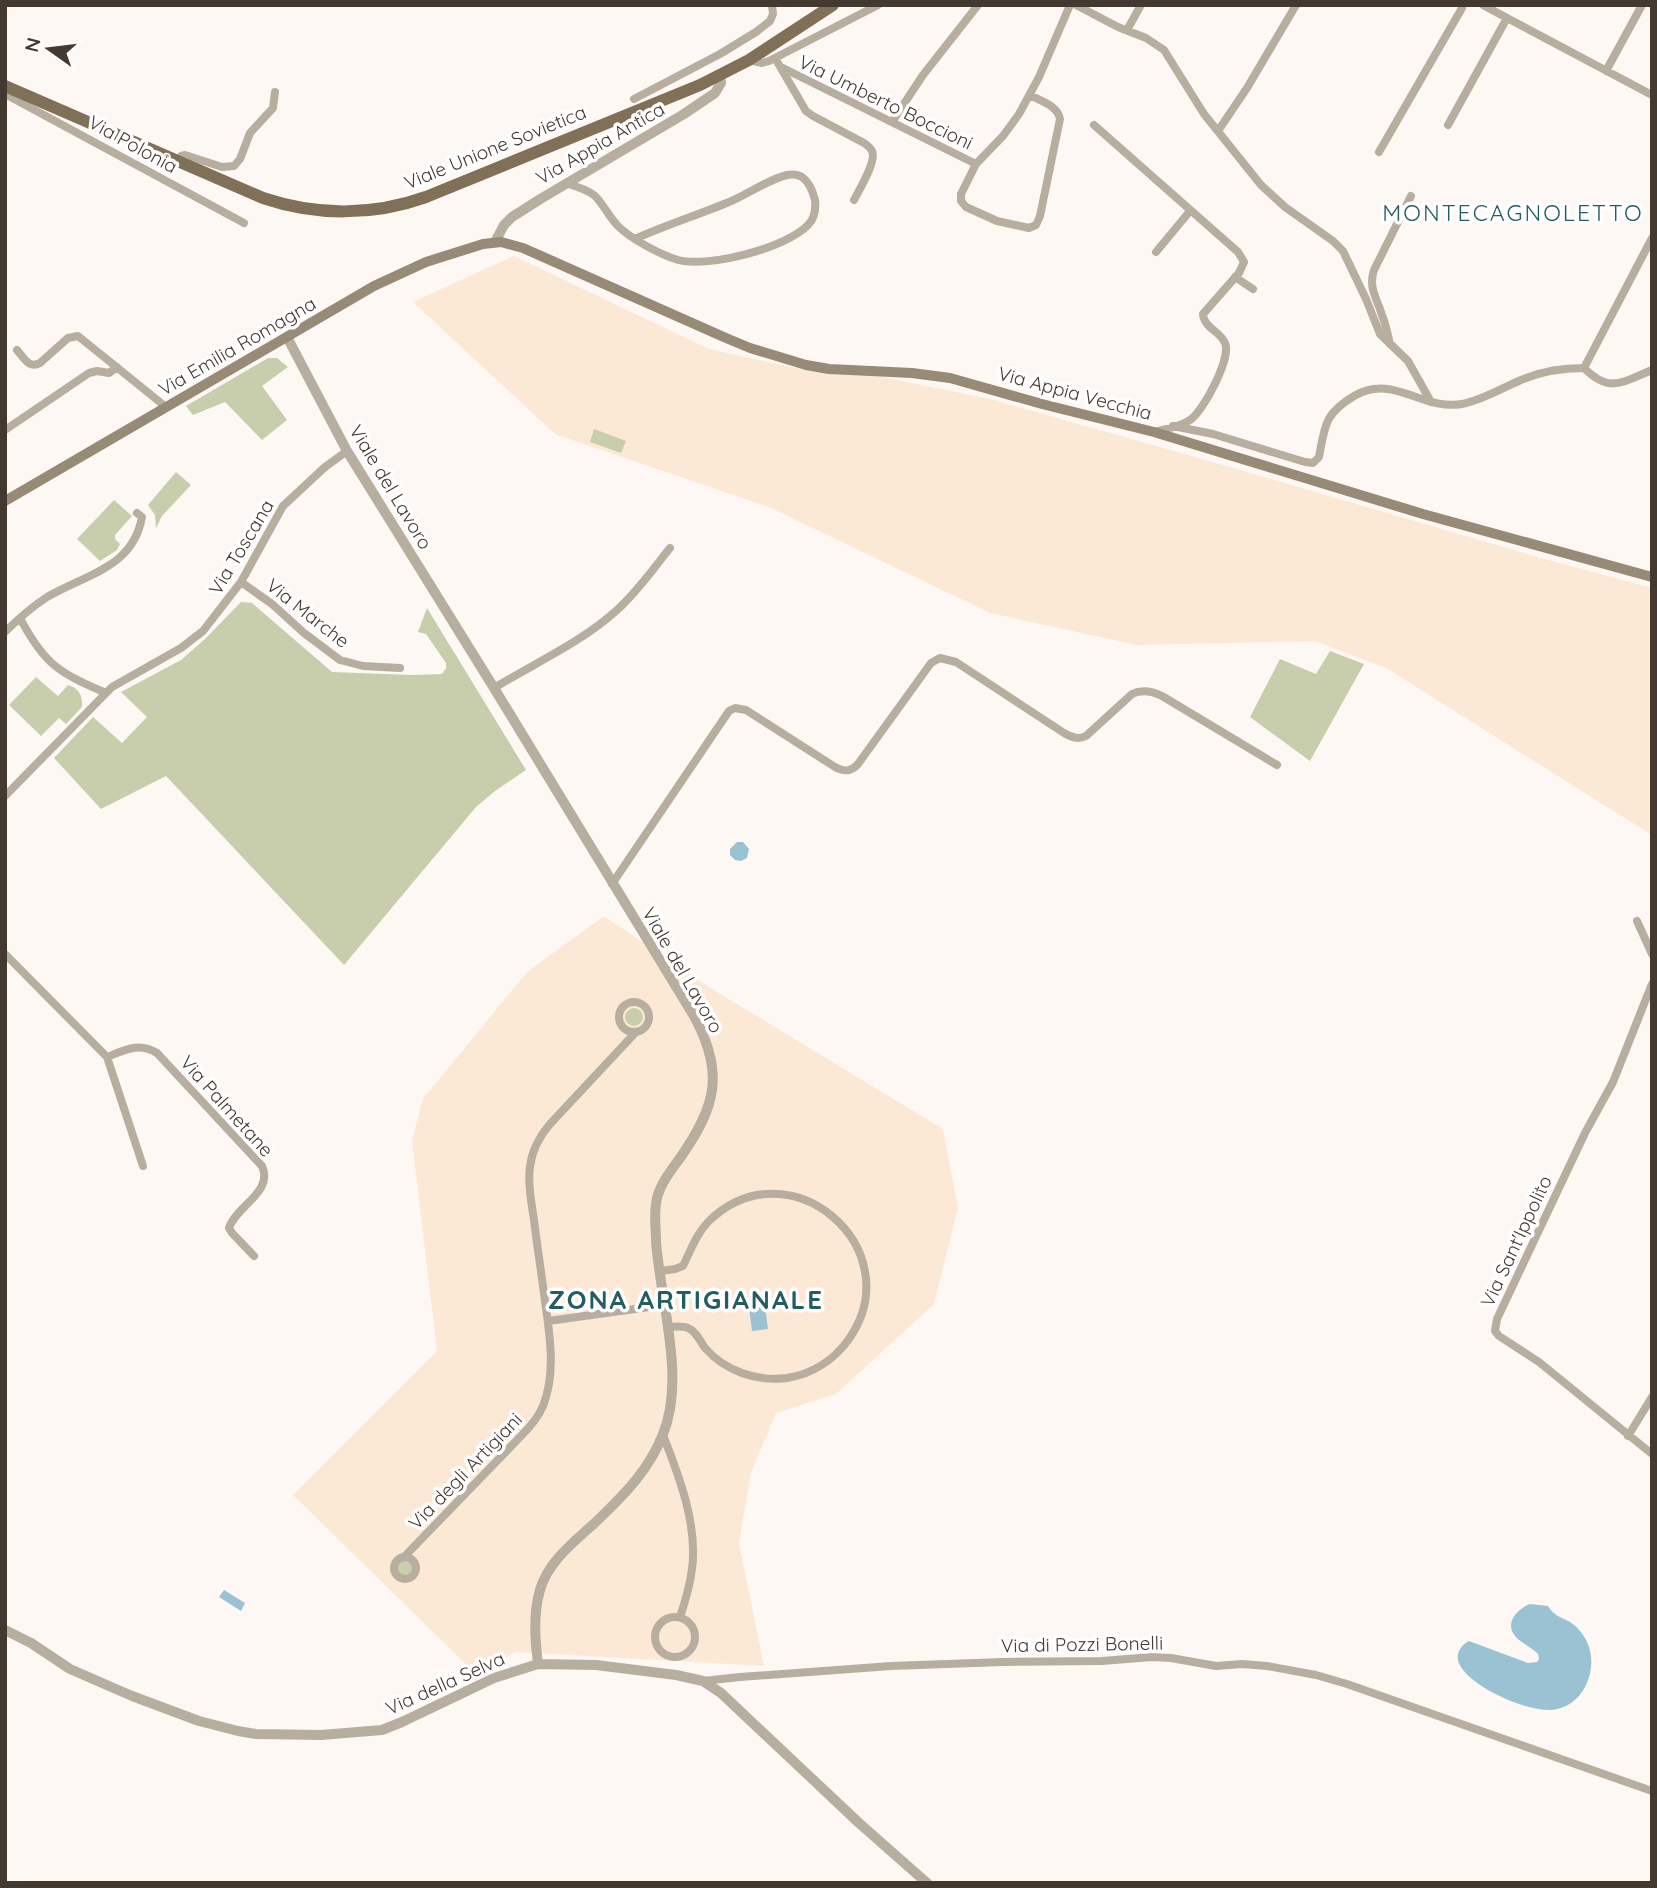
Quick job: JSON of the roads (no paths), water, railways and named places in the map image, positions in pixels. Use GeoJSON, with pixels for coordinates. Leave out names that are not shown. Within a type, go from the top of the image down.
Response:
{"type":"FeatureCollection","features":[{"type":"Feature","properties":{"kind":"main road","name":"Viale Unione Sovietica"},"geometry":{"type":"LineString","coordinates":[[5,86],[277,203],[302,209],[365,211],[426,197],[635,102],[720,75],[749,60],[833,5]]}},
{"type":"Feature","properties":{"kind":"main road","name":"Via Emilia Romagna"},"geometry":{"type":"LineString","coordinates":[[5,501],[374,286],[417,265],[456,251],[495,242]]}},
{"type":"Feature","properties":{"kind":"main road","name":"Via Appia Vecchia"},"geometry":{"type":"LineString","coordinates":[[495,242],[523,248],[750,348],[806,365],[950,378],[1154,432],[1436,518],[1652,577]]}},
{"type":"Feature","properties":{"kind":"street"},"geometry":{"type":"LineString","coordinates":[[635,102],[756,32],[770,21],[773,14],[772,5]]}},
{"type":"Feature","properties":{"kind":"street"},"geometry":{"type":"LineString","coordinates":[[749,60],[764,63],[878,5]]}},
{"type":"Feature","properties":{"kind":"street"},"geometry":{"type":"LineString","coordinates":[[892,122],[923,75],[978,5]]}},
{"type":"Feature","properties":{"kind":"street"},"geometry":{"type":"LineString","coordinates":[[1030,95],[1054,108],[1060,117],[1037,223],[1029,229],[1000,222],[966,207],[961,201],[962,191],[976,164],[1007,131],[1030,95],[1070,5]]}},
{"type":"Feature","properties":{"kind":"street"},"geometry":{"type":"LineString","coordinates":[[1076,5],[1146,38],[1164,50],[1197,104],[1254,177],[1272,197],[1343,251],[1378,331],[1412,367],[1431,402]]}},
{"type":"Feature","properties":{"kind":"street"},"geometry":{"type":"LineString","coordinates":[[1127,30],[1141,5]]}},
{"type":"Feature","properties":{"kind":"street"},"geometry":{"type":"LineString","coordinates":[[1218,131],[1296,5]]}},
{"type":"Feature","properties":{"kind":"street"},"geometry":{"type":"LineString","coordinates":[[1483,5],[1652,95]]}},
{"type":"Feature","properties":{"kind":"street"},"geometry":{"type":"LineString","coordinates":[[1606,71],[1642,5]]}},
{"type":"Feature","properties":{"kind":"street"},"geometry":{"type":"LineString","coordinates":[[1379,152],[1461,6]]}},
{"type":"Feature","properties":{"kind":"street"},"geometry":{"type":"LineString","coordinates":[[1448,125],[1507,18]]}},
{"type":"Feature","properties":{"kind":"street"},"geometry":{"type":"LineString","coordinates":[[775,58],[811,115],[871,149],[873,160],[854,200]]}},
{"type":"Feature","properties":{"kind":"street","name":"Via Umberto Boccioni"},"geometry":{"type":"LineString","coordinates":[[783,68],[976,164]]}},
{"type":"Feature","properties":{"kind":"street","name":"Via Appia Antica"},"geometry":{"type":"LineString","coordinates":[[495,242],[510,219],[715,93],[721,83],[720,75]]}},
{"type":"Feature","properties":{"kind":"street"},"geometry":{"type":"LineString","coordinates":[[177,161],[181,156],[188,155],[215,165],[228,168],[234,166],[239,162],[250,133],[272,108],[275,92]]}},
{"type":"Feature","properties":{"kind":"street","name":"Via Polonia"},"geometry":{"type":"LineString","coordinates":[[5,94],[244,223]]}},
{"type":"Feature","properties":{"kind":"street"},"geometry":{"type":"LineString","coordinates":[[1094,125],[1242,256],[1243,265],[1203,314],[1205,322],[1226,345],[1224,362],[1199,412],[1191,420],[1154,432]]}},
{"type":"Feature","properties":{"kind":"street"},"geometry":{"type":"LineString","coordinates":[[566,183],[593,195],[617,225],[635,239],[668,256],[686,261],[739,256],[767,248],[810,223],[814,216],[815,200],[804,178],[794,174],[786,175],[729,202],[635,239]]}},
{"type":"Feature","properties":{"kind":"street"},"geometry":{"type":"LineString","coordinates":[[1390,344],[1371,281],[1412,195]]}},
{"type":"Feature","properties":{"kind":"street"},"geometry":{"type":"LineString","coordinates":[[1156,252],[1190,211]]}},
{"type":"Feature","properties":{"kind":"street"},"geometry":{"type":"LineString","coordinates":[[1584,368],[1652,238]]}},
{"type":"Feature","properties":{"kind":"street"},"geometry":{"type":"LineString","coordinates":[[1235,276],[1253,289]]}},
{"type":"Feature","properties":{"kind":"street"},"geometry":{"type":"LineString","coordinates":[[18,350],[29,364],[36,365],[75,335],[166,407]]}},
{"type":"Feature","properties":{"kind":"street","name":"Viale del Lavoro"},"geometry":{"type":"LineString","coordinates":[[287,337],[347,451],[696,1021],[707,1046],[712,1069],[713,1090],[706,1114],[695,1136],[664,1181],[657,1199],[655,1215],[673,1384],[670,1413],[663,1435],[640,1476],[566,1549],[546,1576],[539,1593],[536,1617],[538,1664]]}},
{"type":"Feature","properties":{"kind":"street"},"geometry":{"type":"LineString","coordinates":[[5,430],[89,373],[109,373],[117,367]]}},
{"type":"Feature","properties":{"kind":"street"},"geometry":{"type":"LineString","coordinates":[[1173,426],[1213,434],[1313,463],[1319,457],[1324,427],[1330,415],[1341,404],[1370,388],[1385,388],[1448,405],[1466,403],[1536,374],[1561,368],[1584,368],[1600,382],[1613,384],[1652,370]]}},
{"type":"Feature","properties":{"kind":"street","name":"Via Toscana"},"geometry":{"type":"LineString","coordinates":[[5,796],[119,682],[193,640],[242,582],[285,503],[322,469],[347,451]]}},
{"type":"Feature","properties":{"kind":"street"},"geometry":{"type":"LineString","coordinates":[[5,632],[48,597],[113,565],[132,546],[140,531],[142,517],[137,513]]}},
{"type":"Feature","properties":{"kind":"street"},"geometry":{"type":"LineString","coordinates":[[494,688],[601,622],[633,594],[670,548]]}},
{"type":"Feature","properties":{"kind":"street","name":"Via Marche"},"geometry":{"type":"LineString","coordinates":[[242,582],[340,660],[363,666],[400,667]]}},
{"type":"Feature","properties":{"kind":"street"},"geometry":{"type":"LineString","coordinates":[[20,618],[35,645],[50,662],[69,676],[106,693]]}},
{"type":"Feature","properties":{"kind":"street"},"geometry":{"type":"LineString","coordinates":[[612,884],[729,711],[735,708],[746,710],[835,767],[850,771],[858,764],[929,666],[940,657],[953,661],[1074,737],[1086,736],[1134,692],[1152,691],[1277,765]]}},
{"type":"Feature","properties":{"kind":"street"},"geometry":{"type":"LineString","coordinates":[[1637,921],[1652,954]]}},
{"type":"Feature","properties":{"kind":"street"},"geometry":{"type":"LineString","coordinates":[[5,954],[107,1057],[143,1166]]}},
{"type":"Feature","properties":{"kind":"street","name":"Via Sant'Ippolito"},"geometry":{"type":"LineString","coordinates":[[1652,984],[1613,1082],[1582,1137],[1495,1327],[1499,1336],[1539,1362],[1652,1454]]}},
{"type":"Feature","properties":{"kind":"street","name":"Via degli Artigiani"},"geometry":{"type":"LineString","coordinates":[[404,1557],[536,1419],[545,1400],[551,1353],[529,1182],[531,1158],[536,1143],[550,1124],[636,1032]]}},
{"type":"Feature","properties":{"kind":"street","name":"Via Palmetane"},"geometry":{"type":"LineString","coordinates":[[107,1057],[136,1047],[148,1048],[157,1053],[262,1167],[265,1174],[263,1185],[230,1226],[231,1232],[254,1256]]}},
{"type":"Feature","properties":{"kind":"street"},"geometry":{"type":"LineString","coordinates":[[660,1270],[682,1266],[698,1234],[724,1209],[749,1197],[774,1194],[809,1201],[835,1218],[846,1229],[857,1247],[865,1275],[863,1307],[851,1336],[841,1350],[825,1363],[795,1376],[764,1378],[736,1371],[716,1359],[689,1328],[667,1327]]}},
{"type":"Feature","properties":{"kind":"street"},"geometry":{"type":"LineString","coordinates":[[548,1321],[664,1305]]}},
{"type":"Feature","properties":{"kind":"street"},"geometry":{"type":"LineString","coordinates":[[1628,1436],[1652,1397]]}},
{"type":"Feature","properties":{"kind":"street"},"geometry":{"type":"LineString","coordinates":[[663,1435],[684,1489],[693,1546],[692,1572],[680,1617]]}},
{"type":"Feature","properties":{"kind":"street"},"geometry":{"type":"LineString","coordinates":[[680,1617],[690,1623],[695,1639],[690,1649],[681,1656],[668,1655],[658,1647],[656,1634],[662,1622],[680,1617]]}},
{"type":"Feature","properties":{"kind":"street","name":"Via della Selva"},"geometry":{"type":"LineString","coordinates":[[5,1630],[76,1672],[132,1696],[209,1724],[263,1734],[321,1735],[382,1730],[494,1678],[538,1664],[596,1665],[703,1681],[722,1693],[859,1823],[927,1883]]}},
{"type":"Feature","properties":{"kind":"street","name":"Via di Pozzi Bonelli"},"geometry":{"type":"LineString","coordinates":[[703,1681],[891,1666],[1003,1661],[1102,1661],[1147,1657],[1210,1665],[1267,1665],[1341,1682],[1652,1791]]}},
{"type":"Feature","properties":{"kind":"water"},"geometry":{"type":"Polygon","coordinates":[[[737,842],[743,842],[749,849],[747,858],[741,861],[730,855],[730,849],[737,842]]]}},
{"type":"Feature","properties":{"kind":"water"},"geometry":{"type":"Polygon","coordinates":[[[764,1297],[768,1329],[752,1331],[748,1299],[764,1297]]]}},
{"type":"Feature","properties":{"kind":"water"},"geometry":{"type":"Polygon","coordinates":[[[224,1590],[245,1603],[241,1611],[219,1597],[224,1590]]]}},
{"type":"Feature","properties":{"kind":"water"},"geometry":{"type":"Polygon","coordinates":[[[1530,1604],[1548,1606],[1555,1614],[1573,1624],[1585,1638],[1591,1654],[1591,1671],[1582,1692],[1562,1708],[1551,1710],[1528,1707],[1489,1691],[1468,1675],[1458,1659],[1460,1649],[1469,1641],[1528,1663],[1537,1662],[1538,1654],[1515,1636],[1511,1626],[1517,1612],[1530,1604]]]}},
{"type":"Feature","properties":{"kind":"district","name":"MONTECAGNOLETTO"},"geometry":{"type":"Point","coordinates":[1513,212]}},
{"type":"Feature","properties":{"kind":"district","name":"ZONA ARTIGIANALE"},"geometry":{"type":"Point","coordinates":[686,1299]}}]}
